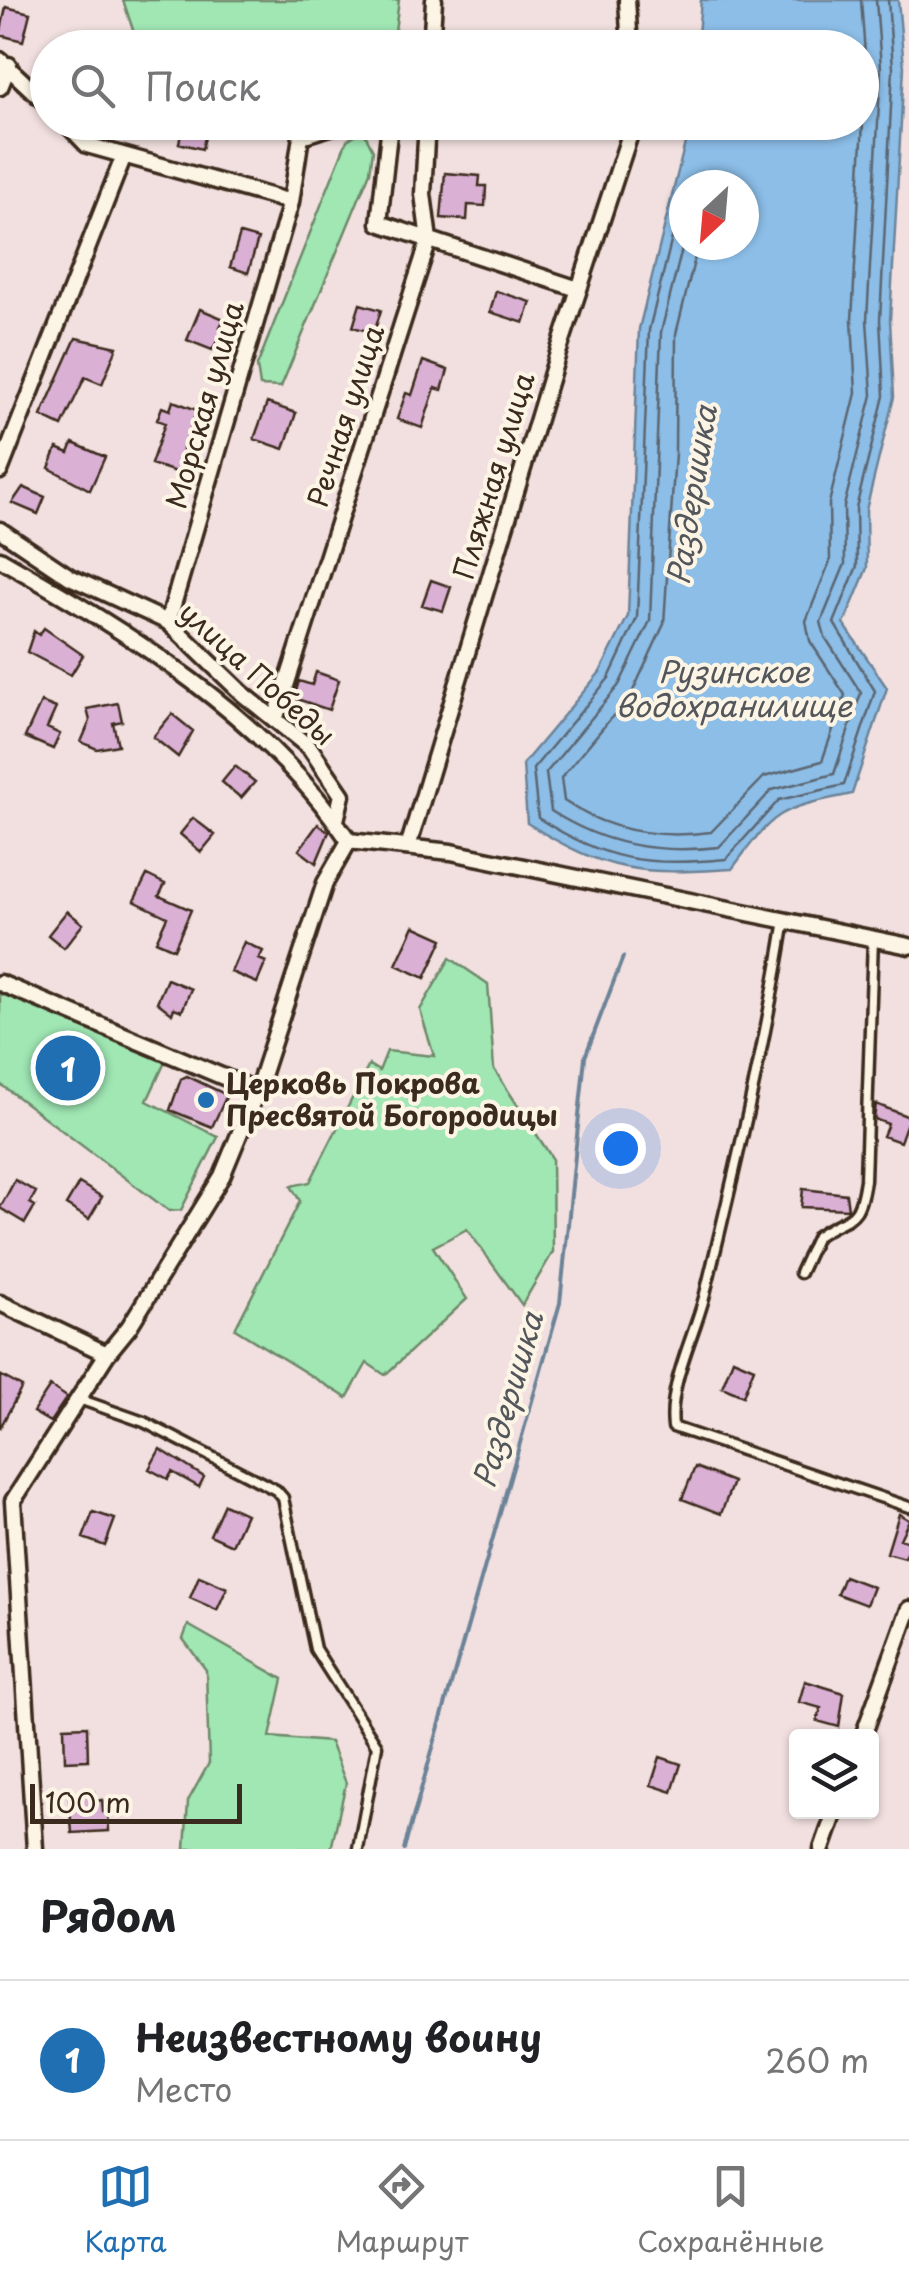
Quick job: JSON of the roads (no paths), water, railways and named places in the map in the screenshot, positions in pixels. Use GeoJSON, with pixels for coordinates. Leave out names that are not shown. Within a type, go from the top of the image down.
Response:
{"type":"FeatureCollection","features":[{"type":"Feature","properties":{"kind":"street"},"geometry":{"type":"LineString","coordinates":[[432,30],[434,0]]}},
{"type":"Feature","properties":{"kind":"street"},"geometry":{"type":"LineString","coordinates":[[626,0],[628,30]]}},
{"type":"Feature","properties":{"kind":"street"},"geometry":{"type":"LineString","coordinates":[[0,87],[4,62]]}},
{"type":"Feature","properties":{"kind":"street"},"geometry":{"type":"LineString","coordinates":[[4,62],[30,87]]}},
{"type":"Feature","properties":{"kind":"street"},"geometry":{"type":"LineString","coordinates":[[82,140],[87,146],[123,158],[291,202]]}},
{"type":"Feature","properties":{"kind":"street","name":"Морская улица"},"geometry":{"type":"LineString","coordinates":[[168,622],[291,202],[300,140]]}},
{"type":"Feature","properties":{"kind":"street"},"geometry":{"type":"LineString","coordinates":[[388,140],[380,223],[578,290]]}},
{"type":"Feature","properties":{"kind":"street","name":"Речная улица"},"geometry":{"type":"LineString","coordinates":[[275,720],[429,240],[422,194],[426,140]]}},
{"type":"Feature","properties":{"kind":"street","name":"Пляжная улица"},"geometry":{"type":"LineString","coordinates":[[408,847],[578,290],[628,140]]}},
{"type":"Feature","properties":{"kind":"street"},"geometry":{"type":"LineString","coordinates":[[0,471],[123,158]]}},
{"type":"Feature","properties":{"kind":"street","name":"улица Победы"},"geometry":{"type":"LineString","coordinates":[[0,530],[70,577],[168,622],[310,748],[342,796],[336,820]]}},
{"type":"Feature","properties":{"kind":"street"},"geometry":{"type":"LineString","coordinates":[[0,559],[122,630],[207,692],[301,777],[350,841]]}},
{"type":"Feature","properties":{"kind":"street"},"geometry":{"type":"LineString","coordinates":[[350,841],[451,852],[909,946]]}},
{"type":"Feature","properties":{"kind":"street"},"geometry":{"type":"LineString","coordinates":[[35,1849],[7,1500],[129,1327],[222,1176],[257,1092],[324,883],[350,841]]}},
{"type":"Feature","properties":{"kind":"street"},"geometry":{"type":"LineString","coordinates":[[0,983],[257,1092]]}},
{"type":"Feature","properties":{"kind":"street"},"geometry":{"type":"LineString","coordinates":[[0,1302],[108,1354]]}},
{"type":"Feature","properties":{"kind":"street"},"geometry":{"type":"LineString","coordinates":[[865,1729],[909,1609]]}},
{"type":"Feature","properties":{"kind":"street"},"geometry":{"type":"LineString","coordinates":[[822,1849],[833,1819]]}},
{"type":"Feature","properties":{"kind":"lane"},"geometry":{"type":"LineString","coordinates":[[785,920],[770,1016],[730,1192],[671,1408],[673,1426],[909,1506]]}},
{"type":"Feature","properties":{"kind":"lane"},"geometry":{"type":"LineString","coordinates":[[800,1273],[817,1236],[850,1222],[860,1211],[874,938]]}},
{"type":"Feature","properties":{"kind":"lane"},"geometry":{"type":"LineString","coordinates":[[76,1398],[144,1422],[276,1490],[283,1498],[314,1649],[323,1669],[371,1732],[377,1746],[358,1849]]}},
{"type":"Feature","properties":{"kind":"water","name":"Рузинское водохранилище"},"geometry":{"type":"Polygon","coordinates":[[[701,0],[898,0],[904,67],[890,320],[894,397],[866,510],[867,568],[844,624],[887,688],[852,794],[809,803],[782,814],[759,834],[732,869],[672,871],[625,867],[579,852],[527,823],[523,764],[600,672],[628,616],[639,329],[669,208],[669,260],[759,260],[759,170],[678,170],[686,140],[879,140],[879,30],[698,30],[701,0]]]}},
{"type":"Feature","properties":{"kind":"waterway","name":"Раздеришка"},"geometry":{"type":"LineString","coordinates":[[404,1849],[560,1303],[585,1057],[623,957]]}},
{"type":"Feature","properties":{"kind":"place","name":"Неизвестному воину"},"geometry":{"type":"Point","coordinates":[68,1068]}},
{"type":"Feature","properties":{"kind":"place","name":"Церковь Покрова Пресвятой Богородицы"},"geometry":{"type":"Point","coordinates":[206,1100]}}]}
